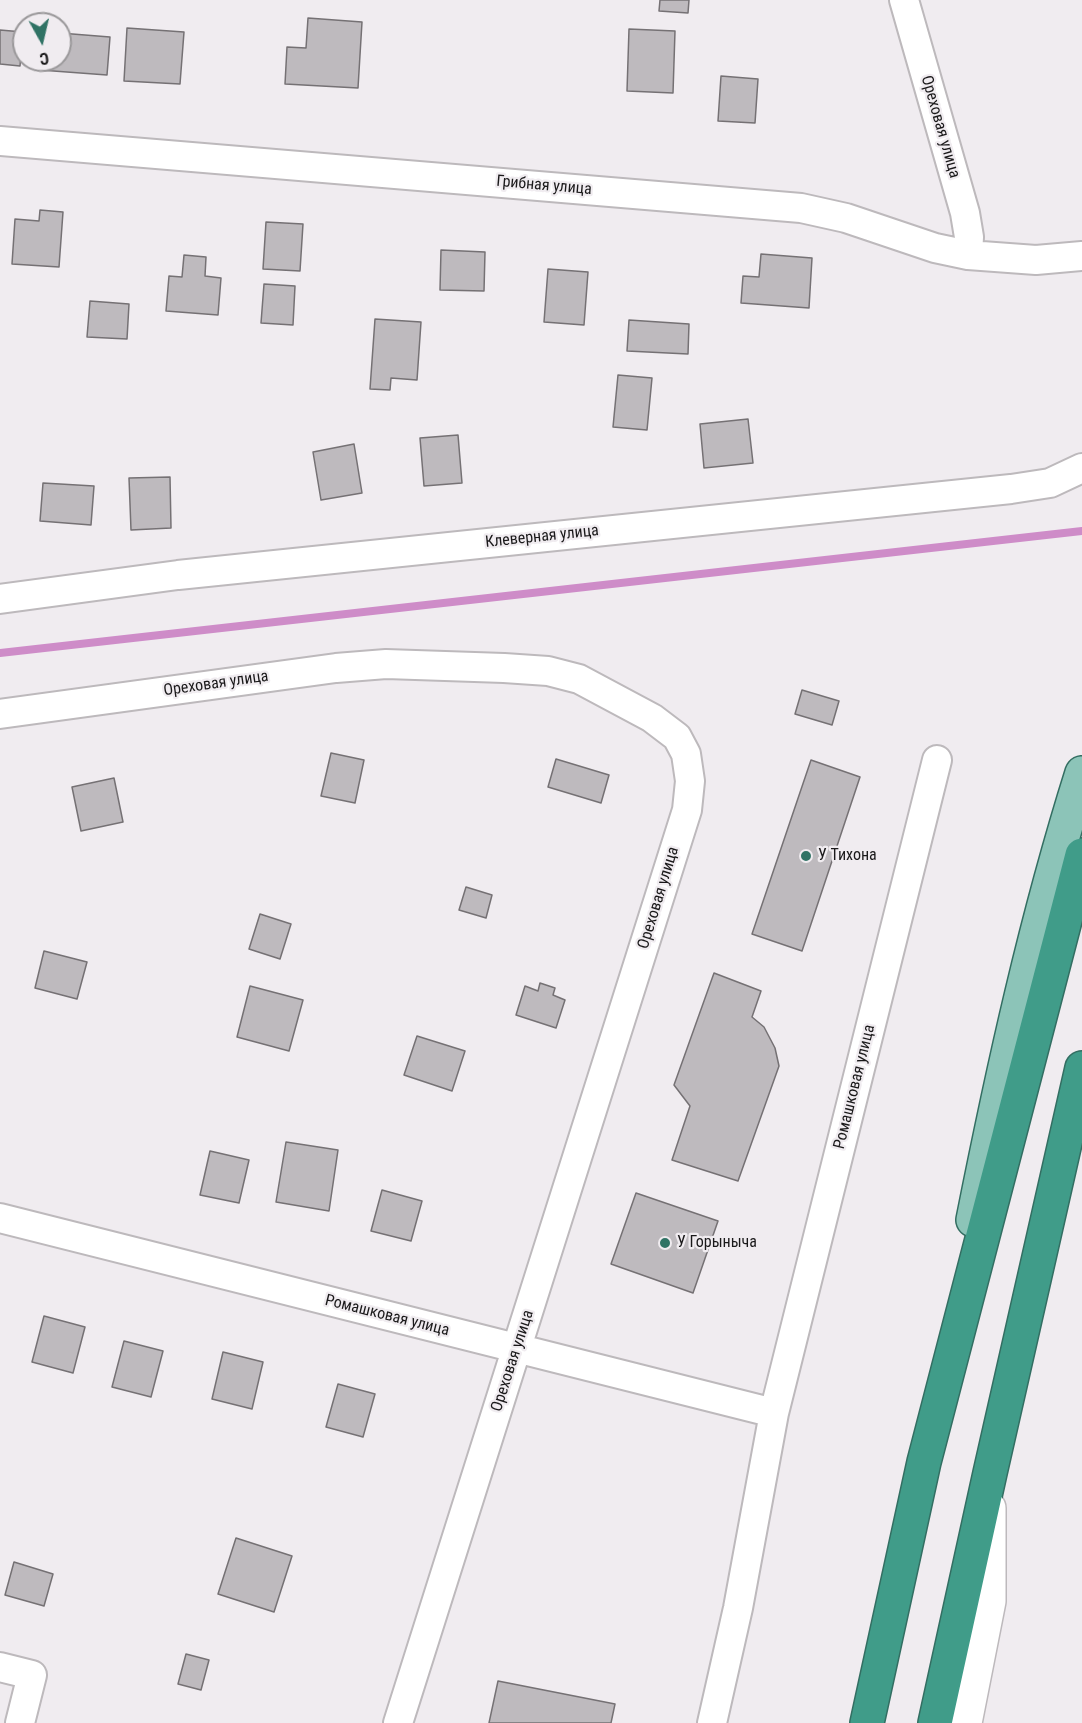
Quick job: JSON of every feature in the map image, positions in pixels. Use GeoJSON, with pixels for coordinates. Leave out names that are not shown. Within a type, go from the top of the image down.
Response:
{"type":"FeatureCollection","features":[{"type":"Feature","properties":{"kind":"highway"},"geometry":{"type":"LineString","coordinates":[[867,1723],[924,1462],[1082,855]]}},
{"type":"Feature","properties":{"kind":"highway"},"geometry":{"type":"LineString","coordinates":[[935,1723],[1082,1068]]}},
{"type":"Feature","properties":{"kind":"main road"},"geometry":{"type":"LineString","coordinates":[[924,1462],[998,1094],[1067,822],[1082,773]]}},
{"type":"Feature","properties":{"kind":"street","name":"Ореховая улица"},"geometry":{"type":"LineString","coordinates":[[904,0],[965,213],[969,237],[968,255]]}},
{"type":"Feature","properties":{"kind":"street","name":"Грибная улица"},"geometry":{"type":"LineString","coordinates":[[0,141],[801,208],[846,218],[935,248],[968,255],[1036,260],[1082,256]]}},
{"type":"Feature","properties":{"kind":"street","name":"Клеверная улица"},"geometry":{"type":"LineString","coordinates":[[0,598],[178,575],[1011,489],[1050,483],[1082,468]]}},
{"type":"Feature","properties":{"kind":"street","name":"Ореховая улица"},"geometry":{"type":"LineString","coordinates":[[0,714],[336,668],[386,664],[548,671],[579,679],[652,718],[676,737],[686,754],[690,782],[687,810],[398,1723]]}},
{"type":"Feature","properties":{"kind":"street","name":"Ромашковая улица"},"geometry":{"type":"LineString","coordinates":[[712,1723],[738,1608],[774,1413],[937,760]]}},
{"type":"Feature","properties":{"kind":"street","name":"Ромашковая улица"},"geometry":{"type":"LineString","coordinates":[[0,1218],[774,1413]]}},
{"type":"Feature","properties":{"kind":"street"},"geometry":{"type":"LineString","coordinates":[[965,1723],[989,1601],[990,1473]]}},
{"type":"Feature","properties":{"kind":"street"},"geometry":{"type":"LineString","coordinates":[[0,1667],[32,1675],[20,1723]]}},
{"type":"Feature","properties":{"kind":"building"},"geometry":{"type":"Polygon","coordinates":[[[660,0],[689,0],[688,13],[659,11],[660,0]]]}},
{"type":"Feature","properties":{"kind":"building"},"geometry":{"type":"Polygon","coordinates":[[[308,18],[362,22],[358,88],[285,84],[287,47],[306,48],[308,18]]]}},
{"type":"Feature","properties":{"kind":"building"},"geometry":{"type":"Polygon","coordinates":[[[127,28],[184,32],[180,84],[124,81],[127,28]]]}},
{"type":"Feature","properties":{"kind":"building"},"geometry":{"type":"Polygon","coordinates":[[[629,29],[675,31],[673,93],[627,91],[629,29]]]}},
{"type":"Feature","properties":{"kind":"building"},"geometry":{"type":"Polygon","coordinates":[[[0,30],[12,31],[12,65],[0,64],[0,30]]]}},
{"type":"Feature","properties":{"kind":"building"},"geometry":{"type":"Polygon","coordinates":[[[72,34],[110,37],[107,75],[67,72],[72,72],[72,34]]]}},
{"type":"Feature","properties":{"kind":"building"},"geometry":{"type":"Polygon","coordinates":[[[721,76],[758,79],[755,123],[718,121],[721,76]]]}},
{"type":"Feature","properties":{"kind":"building"},"geometry":{"type":"Polygon","coordinates":[[[40,210],[63,212],[59,267],[12,264],[15,219],[39,221],[40,210]]]}},
{"type":"Feature","properties":{"kind":"building"},"geometry":{"type":"Polygon","coordinates":[[[266,222],[303,224],[300,271],[263,269],[266,222]]]}},
{"type":"Feature","properties":{"kind":"building"},"geometry":{"type":"Polygon","coordinates":[[[441,250],[485,252],[484,291],[440,290],[441,250]]]}},
{"type":"Feature","properties":{"kind":"building"},"geometry":{"type":"Polygon","coordinates":[[[761,254],[812,258],[809,308],[741,303],[743,276],[759,277],[761,254]]]}},
{"type":"Feature","properties":{"kind":"building"},"geometry":{"type":"Polygon","coordinates":[[[184,255],[206,257],[205,276],[221,278],[218,315],[166,311],[169,276],[182,277],[184,255]]]}},
{"type":"Feature","properties":{"kind":"building"},"geometry":{"type":"Polygon","coordinates":[[[548,269],[588,272],[584,325],[544,322],[548,269]]]}},
{"type":"Feature","properties":{"kind":"building"},"geometry":{"type":"Polygon","coordinates":[[[264,284],[295,286],[293,325],[261,323],[264,284]]]}},
{"type":"Feature","properties":{"kind":"building"},"geometry":{"type":"Polygon","coordinates":[[[90,301],[129,304],[127,339],[87,337],[90,301]]]}},
{"type":"Feature","properties":{"kind":"building"},"geometry":{"type":"Polygon","coordinates":[[[375,319],[421,322],[417,380],[391,378],[390,390],[370,389],[375,319]]]}},
{"type":"Feature","properties":{"kind":"building"},"geometry":{"type":"Polygon","coordinates":[[[629,320],[689,324],[688,354],[627,351],[629,320]]]}},
{"type":"Feature","properties":{"kind":"building"},"geometry":{"type":"Polygon","coordinates":[[[618,375],[652,378],[647,430],[613,427],[618,375]]]}},
{"type":"Feature","properties":{"kind":"building"},"geometry":{"type":"Polygon","coordinates":[[[748,419],[753,463],[704,468],[700,424],[748,419]]]}},
{"type":"Feature","properties":{"kind":"building"},"geometry":{"type":"Polygon","coordinates":[[[458,435],[462,483],[424,486],[420,438],[458,435]]]}},
{"type":"Feature","properties":{"kind":"building"},"geometry":{"type":"Polygon","coordinates":[[[354,444],[362,493],[321,500],[313,452],[354,444]]]}},
{"type":"Feature","properties":{"kind":"building"},"geometry":{"type":"Polygon","coordinates":[[[170,477],[171,528],[131,530],[129,478],[170,477]]]}},
{"type":"Feature","properties":{"kind":"building"},"geometry":{"type":"Polygon","coordinates":[[[43,483],[94,486],[91,525],[40,521],[43,483]]]}},
{"type":"Feature","properties":{"kind":"building"},"geometry":{"type":"Polygon","coordinates":[[[802,690],[839,701],[832,725],[795,714],[802,690]]]}},
{"type":"Feature","properties":{"kind":"building"},"geometry":{"type":"Polygon","coordinates":[[[331,753],[364,760],[355,803],[321,796],[331,753]]]}},
{"type":"Feature","properties":{"kind":"building"},"geometry":{"type":"Polygon","coordinates":[[[556,759],[609,775],[601,803],[548,787],[556,759]]]}},
{"type":"Feature","properties":{"kind":"building","name":"У Тихона"},"geometry":{"type":"Polygon","coordinates":[[[811,760],[860,777],[802,951],[752,934],[811,760]]]}},
{"type":"Feature","properties":{"kind":"building"},"geometry":{"type":"Polygon","coordinates":[[[114,778],[123,822],[81,831],[72,787],[114,778]]]}},
{"type":"Feature","properties":{"kind":"building"},"geometry":{"type":"Polygon","coordinates":[[[466,887],[492,895],[486,918],[459,910],[466,887]]]}},
{"type":"Feature","properties":{"kind":"building"},"geometry":{"type":"Polygon","coordinates":[[[260,914],[291,924],[280,959],[249,949],[260,914]]]}},
{"type":"Feature","properties":{"kind":"building"},"geometry":{"type":"Polygon","coordinates":[[[44,951],[87,962],[77,999],[35,988],[44,951]]]}},
{"type":"Feature","properties":{"kind":"building"},"geometry":{"type":"Polygon","coordinates":[[[714,973],[761,991],[752,1017],[764,1027],[775,1048],[779,1066],[738,1181],[672,1160],[690,1106],[674,1085],[714,973]]]}},
{"type":"Feature","properties":{"kind":"building"},"geometry":{"type":"Polygon","coordinates":[[[540,983],[555,988],[553,995],[565,1000],[556,1028],[516,1015],[525,986],[538,991],[540,983]]]}},
{"type":"Feature","properties":{"kind":"building"},"geometry":{"type":"Polygon","coordinates":[[[250,986],[303,1000],[289,1051],[237,1037],[250,986]]]}},
{"type":"Feature","properties":{"kind":"building"},"geometry":{"type":"Polygon","coordinates":[[[417,1036],[465,1051],[452,1091],[404,1075],[417,1036]]]}},
{"type":"Feature","properties":{"kind":"building"},"geometry":{"type":"Polygon","coordinates":[[[286,1142],[338,1150],[329,1211],[276,1202],[286,1142]]]}},
{"type":"Feature","properties":{"kind":"building"},"geometry":{"type":"Polygon","coordinates":[[[210,1151],[249,1160],[239,1203],[200,1195],[210,1151]]]}},
{"type":"Feature","properties":{"kind":"building"},"geometry":{"type":"Polygon","coordinates":[[[382,1190],[422,1201],[411,1241],[371,1231],[382,1190]]]}},
{"type":"Feature","properties":{"kind":"building","name":"У Горыныча"},"geometry":{"type":"Polygon","coordinates":[[[636,1193],[718,1221],[693,1293],[611,1264],[636,1193]]]}},
{"type":"Feature","properties":{"kind":"building"},"geometry":{"type":"Polygon","coordinates":[[[44,1316],[85,1327],[73,1373],[32,1362],[44,1316]]]}},
{"type":"Feature","properties":{"kind":"building"},"geometry":{"type":"Polygon","coordinates":[[[124,1341],[163,1351],[151,1397],[112,1387],[124,1341]]]}},
{"type":"Feature","properties":{"kind":"building"},"geometry":{"type":"Polygon","coordinates":[[[223,1352],[263,1362],[252,1409],[212,1399],[223,1352]]]}},
{"type":"Feature","properties":{"kind":"building"},"geometry":{"type":"Polygon","coordinates":[[[338,1384],[375,1394],[363,1437],[326,1427],[338,1384]]]}},
{"type":"Feature","properties":{"kind":"building"},"geometry":{"type":"Polygon","coordinates":[[[236,1538],[292,1556],[274,1612],[218,1594],[236,1538]]]}},
{"type":"Feature","properties":{"kind":"building"},"geometry":{"type":"Polygon","coordinates":[[[14,1562],[53,1574],[44,1606],[5,1595],[14,1562]]]}},
{"type":"Feature","properties":{"kind":"building"},"geometry":{"type":"Polygon","coordinates":[[[186,1654],[209,1660],[201,1690],[178,1684],[186,1654]]]}},
{"type":"Feature","properties":{"kind":"building"},"geometry":{"type":"Polygon","coordinates":[[[498,1681],[615,1704],[611,1723],[489,1723],[498,1681]]]}},
{"type":"Feature","properties":{"kind":"waterway"},"geometry":{"type":"LineString","coordinates":[[0,653],[1082,531]]}},
{"type":"Feature","properties":{"kind":"place","name":"У Тихона"},"geometry":{"type":"Point","coordinates":[806,856]}},
{"type":"Feature","properties":{"kind":"place","name":"У Горыныча"},"geometry":{"type":"Point","coordinates":[665,1243]}}]}
